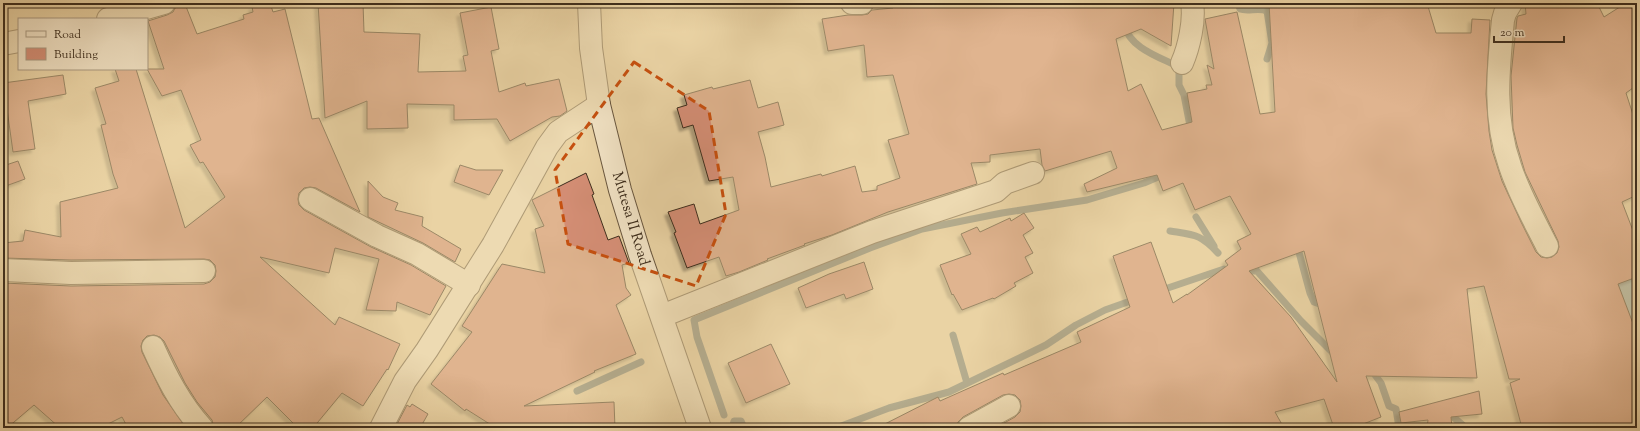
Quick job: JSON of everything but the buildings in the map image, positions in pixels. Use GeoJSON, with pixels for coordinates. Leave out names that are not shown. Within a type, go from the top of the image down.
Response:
{"type":"FeatureCollection","features":[{"type":"Feature","properties":{"kind":"street"},"geometry":{"type":"LineString","coordinates":[[112,18],[164,3]]}},
{"type":"Feature","properties":{"kind":"street","name":"Mutesa II Road"},"geometry":{"type":"LineString","coordinates":[[589,3],[591,48],[599,105],[620,190],[638,248],[700,428]]}},
{"type":"Feature","properties":{"kind":"street"},"geometry":{"type":"LineString","coordinates":[[852,3],[862,3]]}},
{"type":"Feature","properties":{"kind":"street"},"geometry":{"type":"LineString","coordinates":[[1182,63],[1186,55],[1194,13],[1192,3]]}},
{"type":"Feature","properties":{"kind":"street"},"geometry":{"type":"LineString","coordinates":[[1511,3],[1503,20],[1497,72],[1498,108],[1502,137],[1509,165],[1546,246]]}},
{"type":"Feature","properties":{"kind":"street"},"geometry":{"type":"LineString","coordinates":[[3,44],[18,40]]}},
{"type":"Feature","properties":{"kind":"street"},"geometry":{"type":"LineString","coordinates":[[381,428],[405,381],[427,350],[493,245],[546,147],[558,132],[599,105]]}},
{"type":"Feature","properties":{"kind":"street"},"geometry":{"type":"LineString","coordinates":[[662,316],[872,232],[996,191],[1005,184],[1033,173]]}},
{"type":"Feature","properties":{"kind":"street"},"geometry":{"type":"LineString","coordinates":[[310,199],[377,236],[416,254],[469,285]]}},
{"type":"Feature","properties":{"kind":"street"},"geometry":{"type":"LineString","coordinates":[[3,270],[71,273],[204,271]]}},
{"type":"Feature","properties":{"kind":"street"},"geometry":{"type":"LineString","coordinates":[[153,347],[168,381],[186,408],[202,428]]}},
{"type":"Feature","properties":{"kind":"street"},"geometry":{"type":"LineString","coordinates":[[969,428],[1009,406]]}},
{"type":"Feature","properties":{"kind":"highlighted area"},"geometry":{"type":"Polygon","coordinates":[[[634,62],[709,111],[726,214],[696,286],[568,244],[555,170],[634,62]]]}},
{"type":"Feature","properties":{"kind":"waterway"},"geometry":{"type":"LineString","coordinates":[[1238,3],[1240,9],[1261,9],[1267,11],[1272,43],[1267,59]]}},
{"type":"Feature","properties":{"kind":"waterway"},"geometry":{"type":"LineString","coordinates":[[1125,26],[1132,40],[1138,46],[1177,66],[1179,72],[1179,85],[1184,95],[1191,131]]}},
{"type":"Feature","properties":{"kind":"waterway"},"geometry":{"type":"LineString","coordinates":[[724,415],[697,337],[694,320],[870,248],[922,229],[1002,213],[1087,200],[1144,183],[1165,174]]}},
{"type":"Feature","properties":{"kind":"waterway"},"geometry":{"type":"LineString","coordinates":[[1196,217],[1214,246]]}},
{"type":"Feature","properties":{"kind":"waterway"},"geometry":{"type":"LineString","coordinates":[[1605,229],[1616,241],[1637,304]]}},
{"type":"Feature","properties":{"kind":"waterway"},"geometry":{"type":"LineString","coordinates":[[1170,231],[1197,236],[1218,253]]}},
{"type":"Feature","properties":{"kind":"waterway"},"geometry":{"type":"LineString","coordinates":[[1297,245],[1310,293],[1314,302],[1325,306]]}},
{"type":"Feature","properties":{"kind":"waterway"},"geometry":{"type":"LineString","coordinates":[[1159,291],[1224,269],[1230,273]]}},
{"type":"Feature","properties":{"kind":"waterway"},"geometry":{"type":"LineString","coordinates":[[1242,274],[1249,271],[1257,271],[1301,321],[1335,355]]}},
{"type":"Feature","properties":{"kind":"waterway"},"geometry":{"type":"LineString","coordinates":[[836,428],[889,408],[949,392],[1046,345],[1076,325],[1105,310],[1136,299]]}},
{"type":"Feature","properties":{"kind":"waterway"},"geometry":{"type":"LineString","coordinates":[[953,335],[967,383]]}},
{"type":"Feature","properties":{"kind":"waterway"},"geometry":{"type":"LineString","coordinates":[[577,391],[641,362]]}},
{"type":"Feature","properties":{"kind":"waterway"},"geometry":{"type":"LineString","coordinates":[[1373,369],[1375,375],[1381,383],[1389,406],[1396,409],[1399,428]]}},
{"type":"Feature","properties":{"kind":"waterway"},"geometry":{"type":"LineString","coordinates":[[1445,414],[1451,415],[1466,428]]}},
{"type":"Feature","properties":{"kind":"waterway"},"geometry":{"type":"LineString","coordinates":[[730,428],[734,421],[741,421],[744,428]]}}]}
